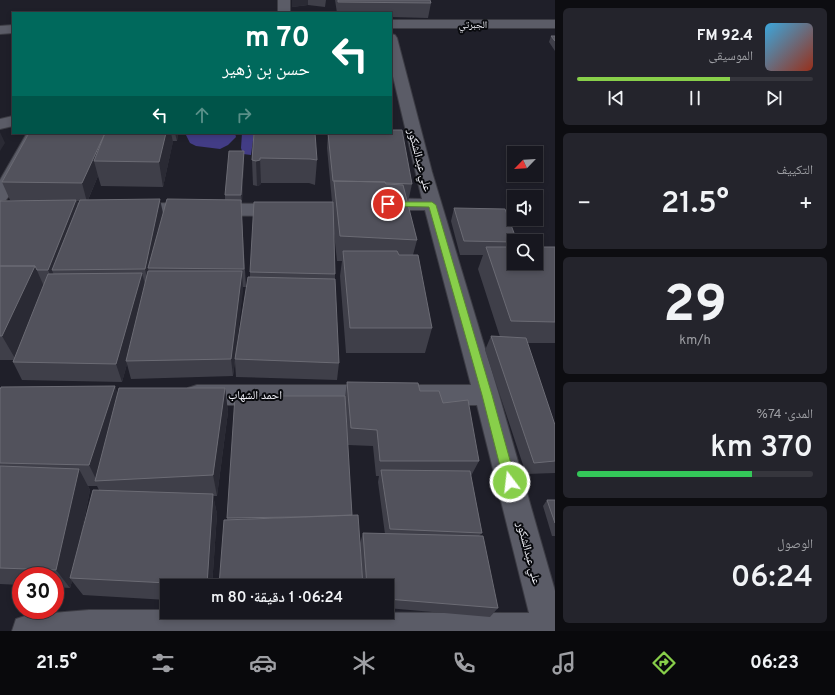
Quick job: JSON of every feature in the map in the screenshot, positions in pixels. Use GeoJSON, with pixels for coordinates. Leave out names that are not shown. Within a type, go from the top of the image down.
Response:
{"type":"FeatureCollection","features":[{"type":"Feature","properties":{"kind":"street"},"geometry":{"type":"LineString","coordinates":[[284,0],[284,12]]}},
{"type":"Feature","properties":{"kind":"street","name":"الجبرتي"},"geometry":{"type":"LineString","coordinates":[[392,24],[555,24]]}},
{"type":"Feature","properties":{"kind":"street"},"geometry":{"type":"LineString","coordinates":[[0,30],[12,29]]}},
{"type":"Feature","properties":{"kind":"street","name":"علي عبدالشكور"},"geometry":{"type":"LineString","coordinates":[[392,48],[397,96],[432,205],[552,627]]}},
{"type":"Feature","properties":{"kind":"street"},"geometry":{"type":"LineString","coordinates":[[0,124],[12,121]]}},
{"type":"Feature","properties":{"kind":"street"},"geometry":{"type":"LineString","coordinates":[[0,196],[34,134]]}},
{"type":"Feature","properties":{"kind":"street"},"geometry":{"type":"LineString","coordinates":[[361,204],[432,205]]}},
{"type":"Feature","properties":{"kind":"street"},"geometry":{"type":"LineString","coordinates":[[118,209],[299,210]]}},
{"type":"Feature","properties":{"kind":"street","name":"احمد الشهاب"},"geometry":{"type":"LineString","coordinates":[[176,395],[487,395]]}},
{"type":"Feature","properties":{"kind":"street"},"geometry":{"type":"LineString","coordinates":[[28,631],[89,629],[502,630],[540,629],[552,627]]}},
{"type":"Feature","properties":{"kind":"shaded area"},"geometry":{"type":"Polygon","coordinates":[[[186,134],[235,134],[236,137],[228,145],[220,149],[196,146],[190,143],[186,134]]]}},
{"type":"Feature","properties":{"kind":"shaded area"},"geometry":{"type":"Polygon","coordinates":[[[242,134],[254,134],[251,155],[243,154],[241,148],[242,134]]]}},
{"type":"Feature","properties":{"kind":"building"},"geometry":{"type":"Polygon","coordinates":[[[338,0],[430,0],[431,3],[338,2],[338,0]]]}},
{"type":"Feature","properties":{"kind":"building"},"geometry":{"type":"Polygon","coordinates":[[[392,130],[402,130],[412,184],[333,181],[328,134],[392,134],[392,130]]]}},
{"type":"Feature","properties":{"kind":"building"},"geometry":{"type":"Polygon","coordinates":[[[28,134],[105,134],[82,183],[2,182],[28,134]]]}},
{"type":"Feature","properties":{"kind":"building"},"geometry":{"type":"Polygon","coordinates":[[[105,134],[166,134],[159,162],[94,161],[105,134]]]}},
{"type":"Feature","properties":{"kind":"building"},"geometry":{"type":"Polygon","coordinates":[[[254,134],[315,134],[317,160],[260,158],[260,160],[256,161],[252,160],[254,134]]]}},
{"type":"Feature","properties":{"kind":"building"},"geometry":{"type":"Polygon","coordinates":[[[229,151],[244,151],[241,195],[225,195],[229,151]]]}},
{"type":"Feature","properties":{"kind":"building"},"geometry":{"type":"Polygon","coordinates":[[[334,181],[385,182],[386,184],[403,185],[417,240],[340,236],[334,181]]]}},
{"type":"Feature","properties":{"kind":"building"},"geometry":{"type":"Polygon","coordinates":[[[160,199],[145,269],[52,270],[80,200],[160,199]]]}},
{"type":"Feature","properties":{"kind":"building"},"geometry":{"type":"Polygon","coordinates":[[[167,199],[241,200],[244,269],[148,268],[167,199]]]}},
{"type":"Feature","properties":{"kind":"building"},"geometry":{"type":"Polygon","coordinates":[[[76,200],[48,270],[37,270],[35,266],[0,266],[0,201],[76,200]]]}},
{"type":"Feature","properties":{"kind":"building"},"geometry":{"type":"Polygon","coordinates":[[[254,202],[333,202],[335,274],[250,272],[254,202]]]}},
{"type":"Feature","properties":{"kind":"building"},"geometry":{"type":"Polygon","coordinates":[[[454,208],[505,209],[507,214],[507,226],[511,226],[514,234],[507,234],[507,242],[464,241],[454,208]]]}},
{"type":"Feature","properties":{"kind":"building"},"geometry":{"type":"Polygon","coordinates":[[[486,247],[507,247],[507,270],[543,270],[543,247],[555,247],[555,322],[511,321],[486,247]]]}},
{"type":"Feature","properties":{"kind":"building"},"geometry":{"type":"Polygon","coordinates":[[[343,251],[397,251],[399,255],[418,255],[432,328],[350,328],[343,251]]]}},
{"type":"Feature","properties":{"kind":"building"},"geometry":{"type":"Polygon","coordinates":[[[0,266],[35,266],[2,336],[0,336],[0,266]]]}},
{"type":"Feature","properties":{"kind":"building"},"geometry":{"type":"Polygon","coordinates":[[[148,271],[242,271],[231,359],[126,361],[148,271]]]}},
{"type":"Feature","properties":{"kind":"building"},"geometry":{"type":"Polygon","coordinates":[[[142,273],[116,364],[13,362],[48,274],[142,273]]]}},
{"type":"Feature","properties":{"kind":"building"},"geometry":{"type":"Polygon","coordinates":[[[248,277],[335,279],[339,363],[235,359],[248,277]]]}},
{"type":"Feature","properties":{"kind":"building"},"geometry":{"type":"Polygon","coordinates":[[[491,336],[526,338],[555,425],[555,461],[534,463],[491,336]]]}},
{"type":"Feature","properties":{"kind":"building"},"geometry":{"type":"Polygon","coordinates":[[[347,382],[418,383],[420,391],[439,391],[443,403],[468,400],[479,461],[380,461],[377,430],[351,428],[347,382]]]}},
{"type":"Feature","properties":{"kind":"building"},"geometry":{"type":"Polygon","coordinates":[[[115,386],[89,465],[0,463],[1,387],[115,386]]]}},
{"type":"Feature","properties":{"kind":"building"},"geometry":{"type":"Polygon","coordinates":[[[119,388],[225,388],[213,475],[95,481],[119,388]]]}},
{"type":"Feature","properties":{"kind":"building"},"geometry":{"type":"Polygon","coordinates":[[[235,396],[345,396],[352,515],[227,518],[235,396]]]}},
{"type":"Feature","properties":{"kind":"building"},"geometry":{"type":"Polygon","coordinates":[[[0,466],[79,469],[57,567],[0,568],[0,466]]]}},
{"type":"Feature","properties":{"kind":"building"},"geometry":{"type":"Polygon","coordinates":[[[381,470],[470,471],[482,533],[390,529],[381,470]]]}},
{"type":"Feature","properties":{"kind":"building"},"geometry":{"type":"Polygon","coordinates":[[[93,490],[213,494],[207,579],[160,579],[160,583],[70,578],[93,490]]]}},
{"type":"Feature","properties":{"kind":"building"},"geometry":{"type":"Polygon","coordinates":[[[547,500],[555,500],[555,523],[547,500]]]}},
{"type":"Feature","properties":{"kind":"building"},"geometry":{"type":"Polygon","coordinates":[[[358,515],[363,579],[220,579],[224,520],[358,515]]]}},
{"type":"Feature","properties":{"kind":"building"},"geometry":{"type":"Polygon","coordinates":[[[363,533],[483,536],[498,608],[394,600],[394,579],[366,579],[363,533]]]}},
{"type":"Feature","properties":{"kind":"route"},"geometry":{"type":"LineString","coordinates":[[388,204],[432,205],[487,395],[510,482]]}}]}
